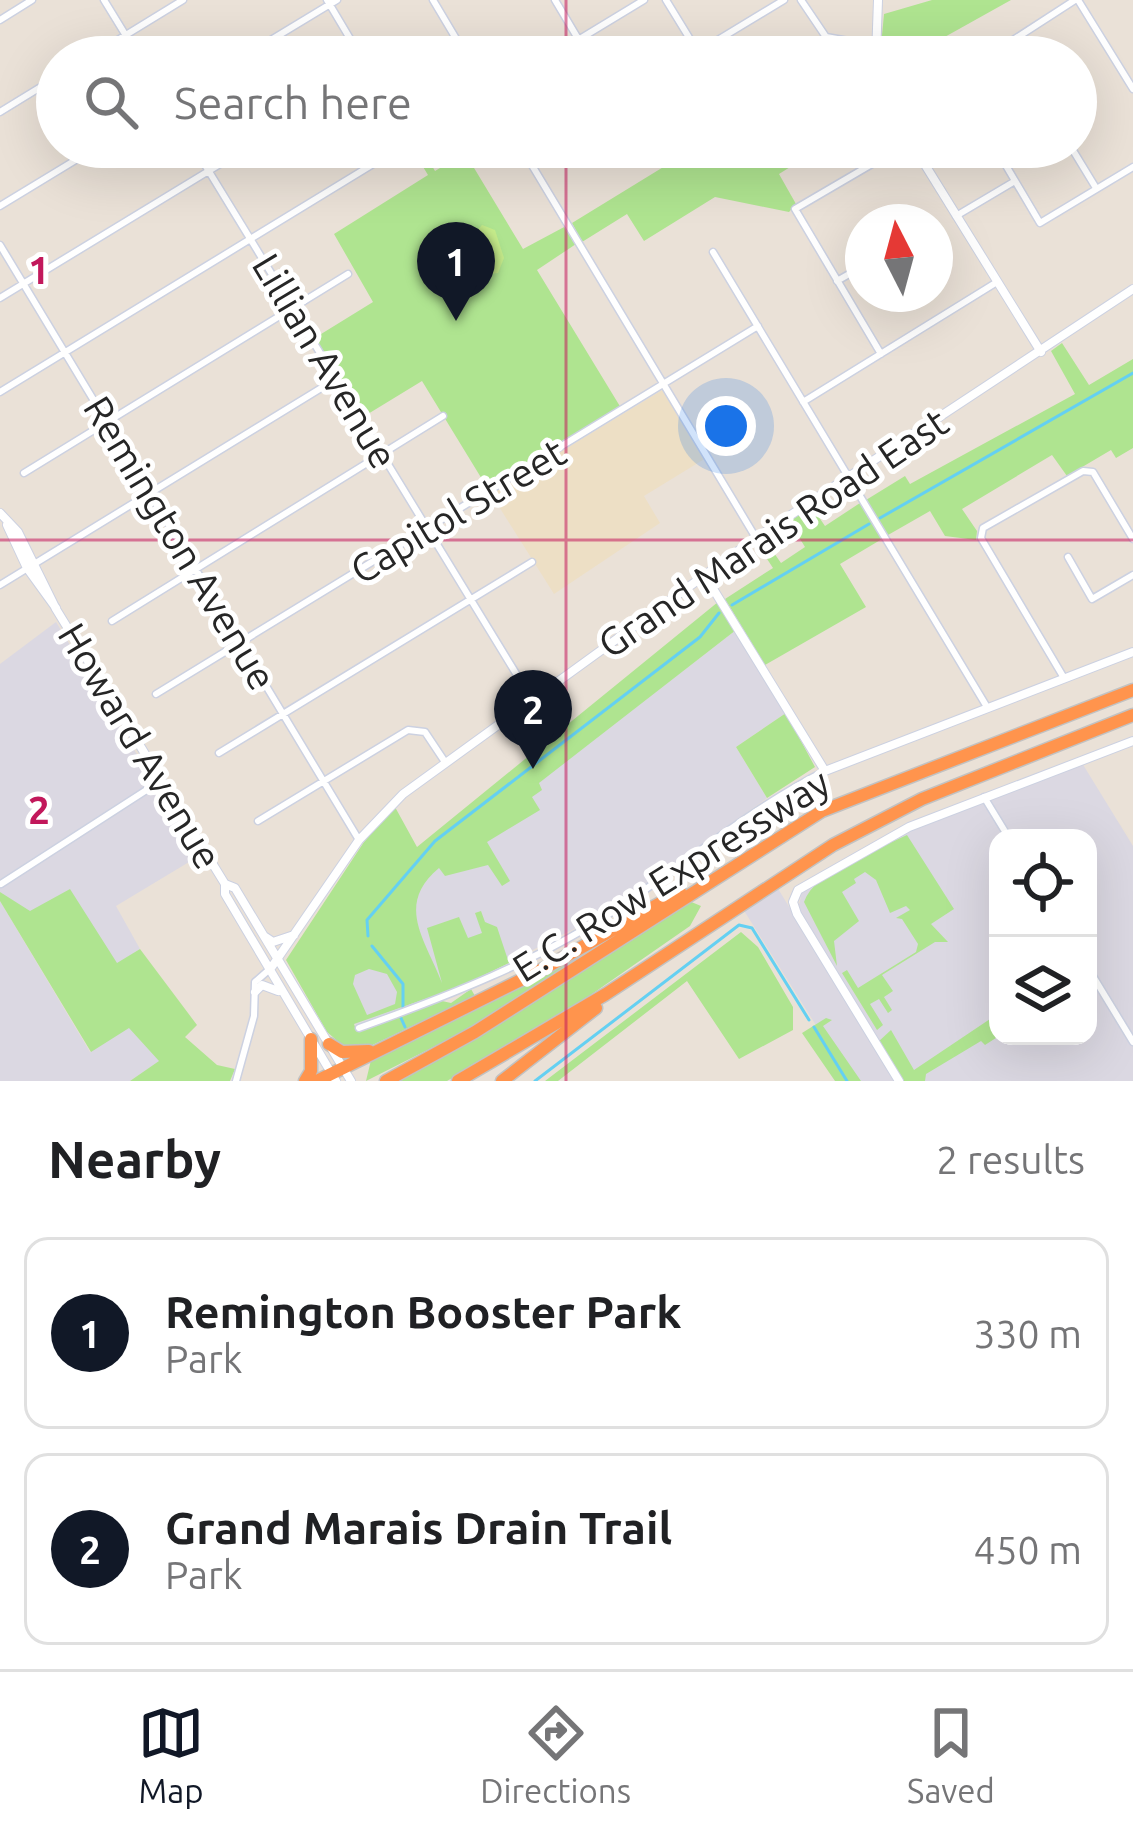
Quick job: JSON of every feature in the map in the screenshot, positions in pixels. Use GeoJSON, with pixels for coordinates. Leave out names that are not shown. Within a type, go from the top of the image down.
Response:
{"type":"FeatureCollection","features":[{"type":"Feature","properties":{"kind":"highway","name":"E.C. Row Expressway"},"geometry":{"type":"LineString","coordinates":[[386,1081],[475,1033],[822,811],[1133,690]]}},
{"type":"Feature","properties":{"kind":"highway","name":"E.C. Row Expressway"},"geometry":{"type":"LineString","coordinates":[[458,1081],[833,845],[922,799],[1133,715]]}},
{"type":"Feature","properties":{"kind":"highway"},"geometry":{"type":"LineString","coordinates":[[317,1081],[341,1076],[382,1048],[545,968],[822,811]]}},
{"type":"Feature","properties":{"kind":"highway"},"geometry":{"type":"LineString","coordinates":[[502,1081],[668,953]]}},
{"type":"Feature","properties":{"kind":"highway"},"geometry":{"type":"LineString","coordinates":[[304,1081],[311,1071],[311,1039]]}},
{"type":"Feature","properties":{"kind":"highway"},"geometry":{"type":"LineString","coordinates":[[329,1044],[357,1054],[382,1048]]}},
{"type":"Feature","properties":{"kind":"street"},"geometry":{"type":"LineString","coordinates":[[0,20],[32,0]]}},
{"type":"Feature","properties":{"kind":"street"},"geometry":{"type":"LineString","coordinates":[[104,0],[126,35],[183,0]]}},
{"type":"Feature","properties":{"kind":"street"},"geometry":{"type":"LineString","coordinates":[[433,0],[454,36]]}},
{"type":"Feature","properties":{"kind":"street"},"geometry":{"type":"LineString","coordinates":[[555,0],[576,36]]}},
{"type":"Feature","properties":{"kind":"street"},"geometry":{"type":"LineString","coordinates":[[583,36],[644,0]]}},
{"type":"Feature","properties":{"kind":"street"},"geometry":{"type":"LineString","coordinates":[[666,0],[689,36]]}},
{"type":"Feature","properties":{"kind":"street"},"geometry":{"type":"LineString","coordinates":[[728,36],[784,0]]}},
{"type":"Feature","properties":{"kind":"street"},"geometry":{"type":"LineString","coordinates":[[801,0],[825,36]]}},
{"type":"Feature","properties":{"kind":"street"},"geometry":{"type":"LineString","coordinates":[[877,36],[878,0]]}},
{"type":"Feature","properties":{"kind":"street"},"geometry":{"type":"LineString","coordinates":[[1027,36],[1076,0],[1133,89]]}},
{"type":"Feature","properties":{"kind":"street"},"geometry":{"type":"LineString","coordinates":[[277,36],[331,2],[350,36]]}},
{"type":"Feature","properties":{"kind":"street"},"geometry":{"type":"LineString","coordinates":[[0,112],[36,90]]}},
{"type":"Feature","properties":{"kind":"street"},"geometry":{"type":"LineString","coordinates":[[1007,168],[1040,223],[1133,167]]}},
{"type":"Feature","properties":{"kind":"street"},"geometry":{"type":"LineString","coordinates":[[0,206],[62,168]]}},
{"type":"Feature","properties":{"kind":"street","name":"Lillian Avenue"},"geometry":{"type":"LineString","coordinates":[[206,168],[531,698]]}},
{"type":"Feature","properties":{"kind":"street"},"geometry":{"type":"LineString","coordinates":[[0,298],[213,168]]}},
{"type":"Feature","properties":{"kind":"street"},"geometry":{"type":"LineString","coordinates":[[0,392],[366,168]]}},
{"type":"Feature","properties":{"kind":"street"},"geometry":{"type":"LineString","coordinates":[[534,168],[756,538]]}},
{"type":"Feature","properties":{"kind":"street"},"geometry":{"type":"LineString","coordinates":[[865,168],[795,209],[881,353]]}},
{"type":"Feature","properties":{"kind":"street"},"geometry":{"type":"LineString","coordinates":[[927,168],[1041,352]]}},
{"type":"Feature","properties":{"kind":"street"},"geometry":{"type":"LineString","coordinates":[[1084,168],[1096,188]]}},
{"type":"Feature","properties":{"kind":"street"},"geometry":{"type":"LineString","coordinates":[[956,216],[1015,181]]}},
{"type":"Feature","properties":{"kind":"street","name":"Remington Avenue"},"geometry":{"type":"LineString","coordinates":[[0,245],[359,840]]}},
{"type":"Feature","properties":{"kind":"street"},"geometry":{"type":"LineString","coordinates":[[713,252],[987,707]]}},
{"type":"Feature","properties":{"kind":"street"},"geometry":{"type":"LineString","coordinates":[[24,473],[348,274]]}},
{"type":"Feature","properties":{"kind":"street"},"geometry":{"type":"LineString","coordinates":[[837,281],[845,276]]}},
{"type":"Feature","properties":{"kind":"street"},"geometry":{"type":"LineString","coordinates":[[803,402],[997,282]]}},
{"type":"Feature","properties":{"kind":"street","name":"Grand Marais Road East"},"geometry":{"type":"LineString","coordinates":[[236,1081],[254,1016],[255,982],[274,964],[359,840],[404,794],[756,538],[1133,290]]}},
{"type":"Feature","properties":{"kind":"street","name":"Capitol Street"},"geometry":{"type":"LineString","coordinates":[[156,694],[758,326]]}},
{"type":"Feature","properties":{"kind":"street"},"geometry":{"type":"LineString","coordinates":[[0,584],[336,379]]}},
{"type":"Feature","properties":{"kind":"street"},"geometry":{"type":"LineString","coordinates":[[112,621],[443,416]]}},
{"type":"Feature","properties":{"kind":"street"},"geometry":{"type":"LineString","coordinates":[[1064,678],[980,538],[983,527],[1083,471],[1093,472],[1133,539]]}},
{"type":"Feature","properties":{"kind":"street","name":"Howard Avenue"},"geometry":{"type":"LineString","coordinates":[[0,512],[225,884],[225,894],[329,1044],[341,1076]]}},
{"type":"Feature","properties":{"kind":"street"},"geometry":{"type":"LineString","coordinates":[[1068,557],[1092,599],[1133,575]]}},
{"type":"Feature","properties":{"kind":"street"},"geometry":{"type":"LineString","coordinates":[[219,753],[532,562]]}},
{"type":"Feature","properties":{"kind":"street"},"geometry":{"type":"LineString","coordinates":[[704,574],[825,771]]}},
{"type":"Feature","properties":{"kind":"street"},"geometry":{"type":"LineString","coordinates":[[359,1028],[440,1000],[561,942],[755,809],[825,771],[1133,652]]}},
{"type":"Feature","properties":{"kind":"street"},"geometry":{"type":"LineString","coordinates":[[258,821],[408,730],[425,732],[446,762]]}},
{"type":"Feature","properties":{"kind":"street"},"geometry":{"type":"LineString","coordinates":[[899,1081],[797,914],[794,896],[812,878],[861,850],[983,797],[1132,744]]}},
{"type":"Feature","properties":{"kind":"street"},"geometry":{"type":"LineString","coordinates":[[2,884],[161,780]]}},
{"type":"Feature","properties":{"kind":"street"},"geometry":{"type":"LineString","coordinates":[[983,797],[1003,829]]}},
{"type":"Feature","properties":{"kind":"street","name":"Howard Avenue"},"geometry":{"type":"LineString","coordinates":[[225,884],[235,889],[263,935],[283,994],[341,1076]]}},
{"type":"Feature","properties":{"kind":"street"},"geometry":{"type":"LineString","coordinates":[[263,935],[274,942],[295,934]]}},
{"type":"Feature","properties":{"kind":"street"},"geometry":{"type":"LineString","coordinates":[[1097,983],[1133,1042]]}},
{"type":"Feature","properties":{"kind":"street"},"geometry":{"type":"LineString","coordinates":[[255,992],[270,985],[283,994]]}},
{"type":"Feature","properties":{"kind":"shaded area"},"geometry":{"type":"Polygon","coordinates":[[[664,389],[706,458],[644,496],[660,523],[554,594],[491,494],[664,389]]]}},
{"type":"Feature","properties":{"kind":"shaded area"},"geometry":{"type":"Polygon","coordinates":[[[56,622],[199,856],[116,906],[140,949],[117,964],[14,906],[0,892],[0,664],[56,622]]]}},
{"type":"Feature","properties":{"kind":"shaded area"},"geometry":{"type":"Polygon","coordinates":[[[736,630],[786,713],[736,747],[767,798],[605,913],[455,990],[353,1025],[337,966],[412,915],[413,899],[425,879],[538,783],[736,630]]]}},
{"type":"Feature","properties":{"kind":"shaded area"},"geometry":{"type":"Polygon","coordinates":[[[1082,763],[1133,846],[1133,1081],[902,1081],[798,909],[803,888],[894,836],[1082,763]]]}},
{"type":"Feature","properties":{"kind":"shaded area"},"geometry":{"type":"Polygon","coordinates":[[[777,887],[895,1081],[851,1081],[743,909],[777,887]]]}},
{"type":"Feature","properties":{"kind":"shaded area"},"geometry":{"type":"Polygon","coordinates":[[[0,901],[90,1052],[129,1027],[160,1061],[130,1081],[0,1081],[0,901]]]}},
{"type":"Feature","properties":{"kind":"green space"},"geometry":{"type":"Polygon","coordinates":[[[932,0],[1011,0],[946,36],[882,36],[884,14],[932,0]]]}},
{"type":"Feature","properties":{"kind":"green space"},"geometry":{"type":"Polygon","coordinates":[[[424,168],[474,168],[523,249],[566,226],[576,244],[537,270],[621,408],[488,489],[422,381],[363,417],[313,339],[373,302],[334,234],[428,175],[424,168]]]}},
{"type":"Feature","properties":{"kind":"green space"},"geometry":{"type":"Polygon","coordinates":[[[662,168],[789,168],[779,174],[796,204],[789,212],[715,197],[644,241],[627,214],[582,242],[572,223],[662,168]]]}},
{"type":"Feature","properties":{"kind":"green space"},"geometry":{"type":"Polygon","coordinates":[[[482,225],[495,230],[504,258],[498,273],[474,276],[461,249],[482,225]]]}},
{"type":"Feature","properties":{"kind":"green space"},"geometry":{"type":"Polygon","coordinates":[[[1062,343],[1089,385],[1133,359],[1133,448],[1116,458],[1111,450],[1067,476],[1052,455],[962,509],[977,531],[976,540],[945,536],[930,511],[888,535],[866,500],[905,476],[910,484],[1075,394],[1051,351],[1062,343]]]}},
{"type":"Feature","properties":{"kind":"green space"},"geometry":{"type":"Polygon","coordinates":[[[860,503],[882,539],[840,564],[866,607],[765,665],[725,599],[773,568],[758,545],[765,540],[781,563],[805,547],[789,521],[812,507],[825,526],[860,503]]]}},
{"type":"Feature","properties":{"kind":"green space"},"geometry":{"type":"Polygon","coordinates":[[[718,602],[736,630],[539,783],[542,790],[532,797],[540,810],[487,842],[510,881],[502,886],[488,865],[445,876],[439,868],[426,882],[416,909],[418,923],[442,983],[427,928],[459,917],[468,938],[482,933],[475,913],[481,911],[485,922],[497,927],[509,963],[459,987],[354,1024],[357,1032],[442,1001],[451,1003],[471,989],[475,996],[362,1050],[349,1051],[327,1032],[286,960],[364,842],[395,807],[417,847],[718,602]],[[369,969],[355,975],[353,984],[367,1015],[395,1004],[397,992],[387,974],[369,969]]]}},
{"type":"Feature","properties":{"kind":"green space"},"geometry":{"type":"Polygon","coordinates":[[[786,713],[815,767],[767,798],[736,747],[786,713]]]}},
{"type":"Feature","properties":{"kind":"green space"},"geometry":{"type":"Polygon","coordinates":[[[907,835],[954,909],[931,924],[948,942],[935,942],[882,975],[893,991],[884,997],[892,1010],[888,1013],[879,999],[870,1004],[883,1025],[877,1030],[842,973],[847,970],[858,988],[916,952],[918,944],[902,919],[896,918],[910,910],[906,906],[890,913],[876,880],[865,872],[854,879],[856,883],[842,892],[859,921],[834,941],[837,966],[804,902],[834,871],[907,835]]]}},
{"type":"Feature","properties":{"kind":"green space"},"geometry":{"type":"Polygon","coordinates":[[[70,889],[117,963],[140,949],[197,1025],[185,1037],[217,1065],[235,1069],[230,1081],[130,1081],[159,1061],[129,1028],[91,1052],[0,901],[0,892],[30,911],[70,889]]]}},
{"type":"Feature","properties":{"kind":"green space"},"geometry":{"type":"Polygon","coordinates":[[[689,901],[701,906],[690,926],[579,1003],[447,1081],[398,1081],[689,901]]]}},
{"type":"Feature","properties":{"kind":"green space"},"geometry":{"type":"Polygon","coordinates":[[[619,932],[463,1032],[366,1081],[371,1060],[619,932]]]}},
{"type":"Feature","properties":{"kind":"green space"},"geometry":{"type":"Polygon","coordinates":[[[741,932],[758,947],[793,1007],[793,1030],[739,1059],[687,981],[558,1081],[545,1081],[741,932]]]}},
{"type":"Feature","properties":{"kind":"green space"},"geometry":{"type":"Polygon","coordinates":[[[826,1018],[832,1020],[823,1026],[861,1081],[835,1081],[802,1033],[826,1018]]]}},
{"type":"Feature","properties":{"kind":"green space"},"geometry":{"type":"Polygon","coordinates":[[[989,1020],[989,1042],[981,1041],[926,1074],[925,1081],[902,1081],[878,1042],[891,1030],[914,1070],[989,1020]]]}},
{"type":"Feature","properties":{"kind":"waterway"},"geometry":{"type":"LineString","coordinates":[[880,518],[1133,373]]}},
{"type":"Feature","properties":{"kind":"waterway"},"geometry":{"type":"LineString","coordinates":[[732,605],[869,524]]}},
{"type":"Feature","properties":{"kind":"waterway"},"geometry":{"type":"LineString","coordinates":[[368,936],[367,920],[435,841],[700,637],[719,613]]}},
{"type":"Feature","properties":{"kind":"waterway"},"geometry":{"type":"LineString","coordinates":[[535,1081],[739,925],[752,928],[809,1020]]}},
{"type":"Feature","properties":{"kind":"waterway"},"geometry":{"type":"LineString","coordinates":[[372,946],[403,984],[403,1008]]}},
{"type":"Feature","properties":{"kind":"waterway"},"geometry":{"type":"LineString","coordinates":[[401,1018],[405,1027]]}},
{"type":"Feature","properties":{"kind":"waterway"},"geometry":{"type":"LineString","coordinates":[[814,1027],[847,1081]]}},
{"type":"Feature","properties":{"kind":"place","name":"Remington Booster Park"},"geometry":{"type":"Point","coordinates":[456,321]}},
{"type":"Feature","properties":{"kind":"place","name":"Grand Marais Drain Trail"},"geometry":{"type":"Point","coordinates":[533,769]}}]}
